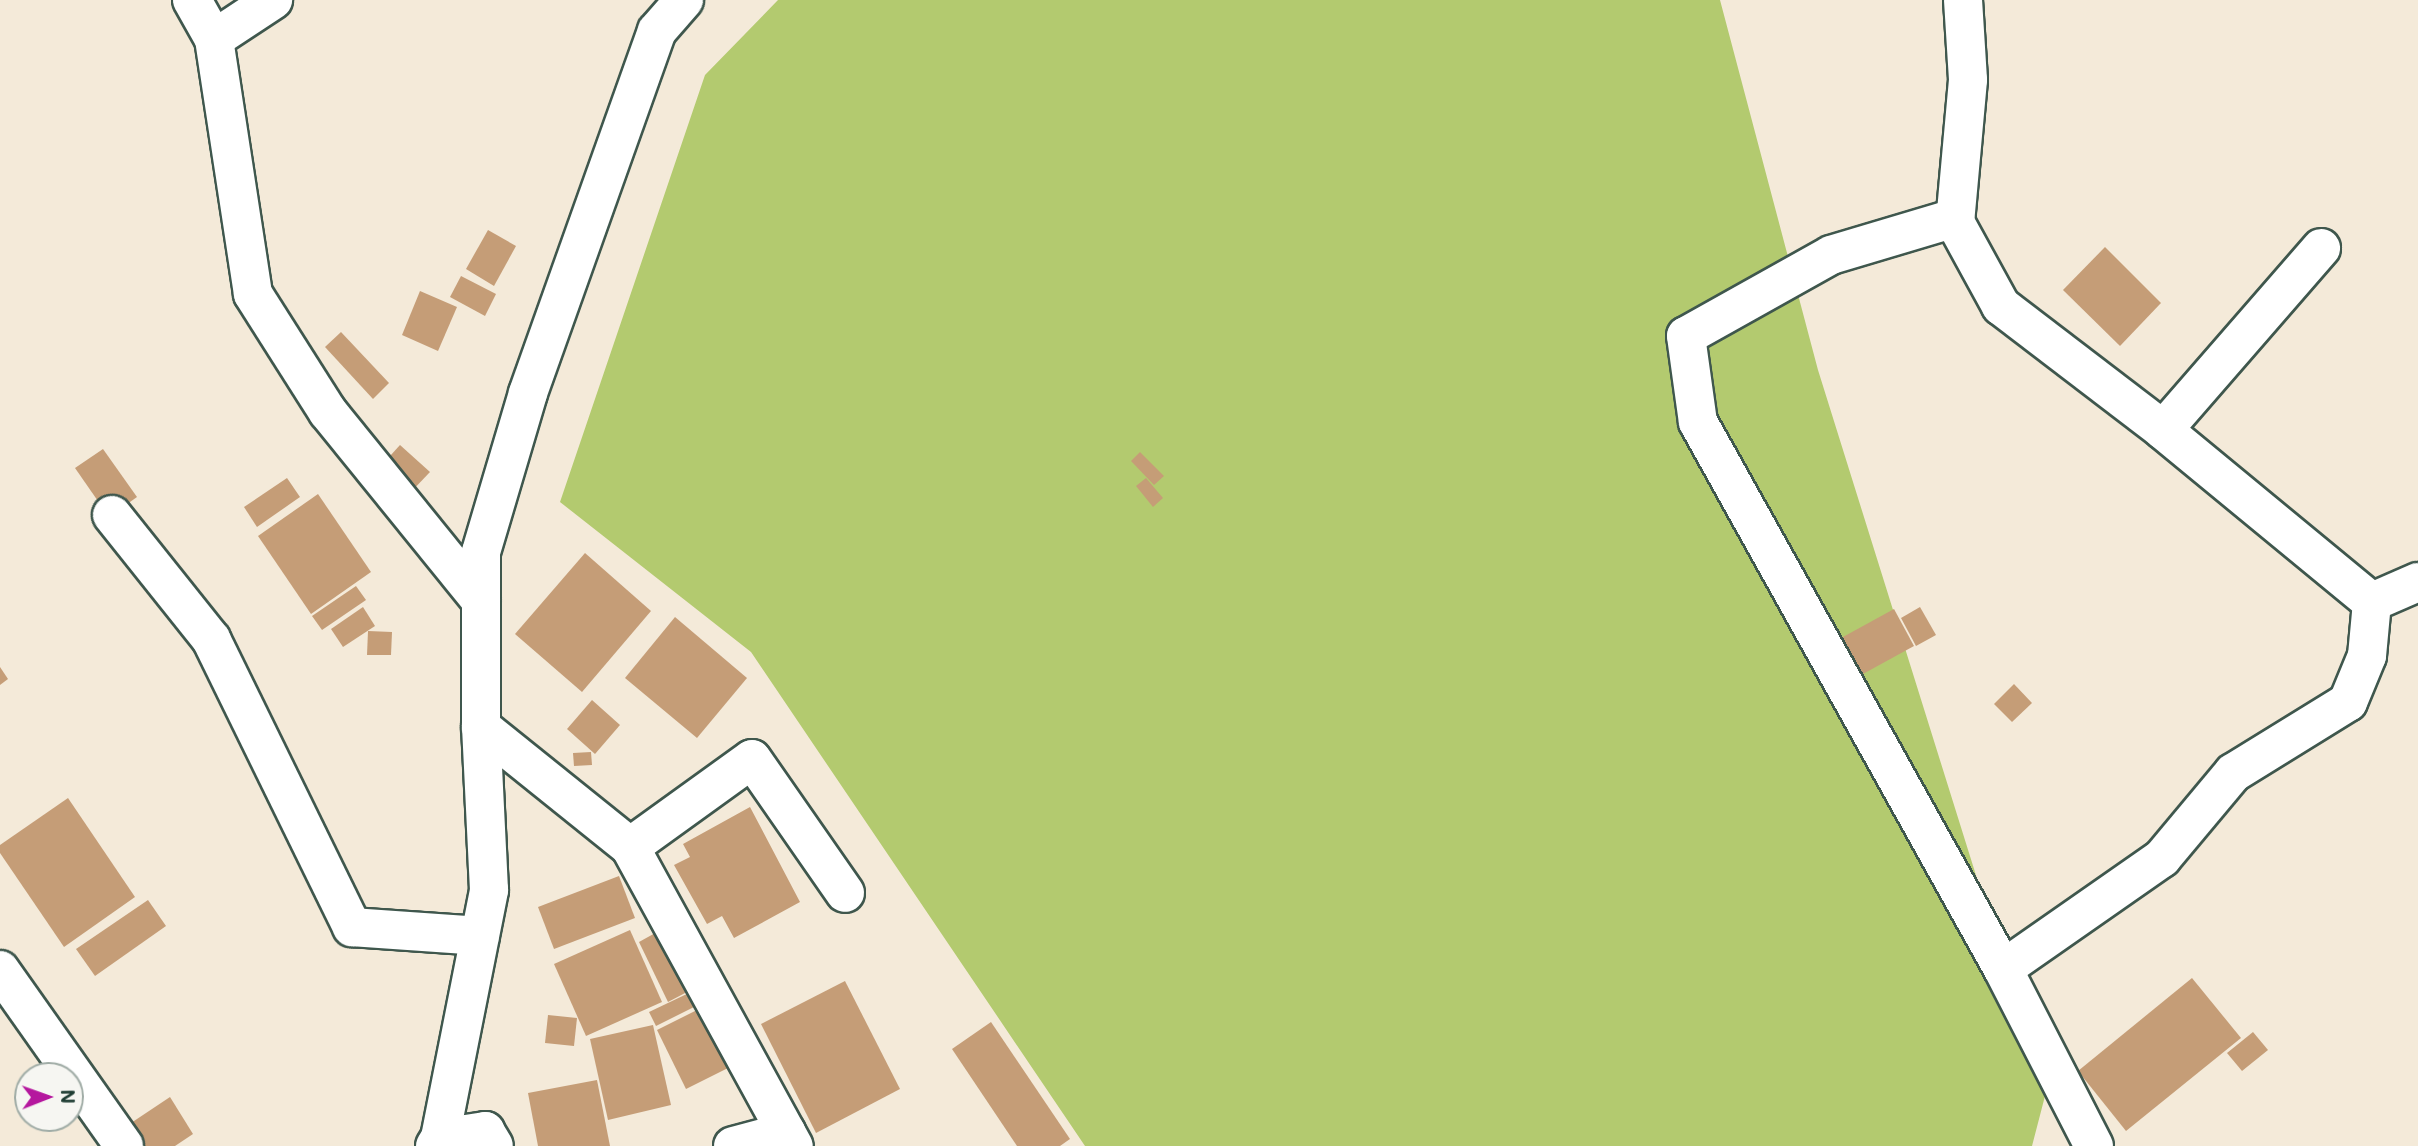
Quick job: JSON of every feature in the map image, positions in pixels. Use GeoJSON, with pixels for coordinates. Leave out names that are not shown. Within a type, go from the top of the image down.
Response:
{"type":"FeatureCollection","features":[{"type":"Feature","properties":{"kind":"street"},"geometry":{"type":"LineString","coordinates":[[192,0],[214,39],[253,294],[328,411],[480,600]]}},
{"type":"Feature","properties":{"kind":"street"},"geometry":{"type":"LineString","coordinates":[[214,39],[273,0]]}},
{"type":"Feature","properties":{"kind":"street"},"geometry":{"type":"LineString","coordinates":[[494,1146],[485,1131],[437,1142],[489,890],[481,727],[481,552],[528,393],[657,31],[684,0]]}},
{"type":"Feature","properties":{"kind":"street"},"geometry":{"type":"LineString","coordinates":[[1963,0],[1968,80],[1955,222],[2001,306],[2163,430],[2372,602]]}},
{"type":"Feature","properties":{"kind":"street"},"geometry":{"type":"LineString","coordinates":[[1955,218],[1831,255],[1686,336],[1699,422],[2003,969],[2094,1146]]}},
{"type":"Feature","properties":{"kind":"street"},"geometry":{"type":"LineString","coordinates":[[2163,430],[2321,248]]}},
{"type":"Feature","properties":{"kind":"street"},"geometry":{"type":"LineString","coordinates":[[112,515],[211,639],[352,927],[480,936]]}},
{"type":"Feature","properties":{"kind":"street"},"geometry":{"type":"LineString","coordinates":[[2372,602],[2418,582]]}},
{"type":"Feature","properties":{"kind":"street"},"geometry":{"type":"LineString","coordinates":[[2003,969],[2162,858],[2233,773],[2348,702],[2367,656],[2372,602]]}},
{"type":"Feature","properties":{"kind":"street"},"geometry":{"type":"LineString","coordinates":[[481,727],[629,847],[790,1139],[733,1146]]}},
{"type":"Feature","properties":{"kind":"street"},"geometry":{"type":"LineString","coordinates":[[629,847],[752,759],[845,893]]}},
{"type":"Feature","properties":{"kind":"street"},"geometry":{"type":"LineString","coordinates":[[0,970],[124,1146]]}},
{"type":"Feature","properties":{"kind":"green space"},"geometry":{"type":"Polygon","coordinates":[[[778,0],[1720,0],[1818,370],[2045,1096],[2032,1146],[1085,1146],[751,652],[560,502],[705,75],[778,0]]]}},
{"type":"Feature","properties":{"kind":"building"},"geometry":{"type":"Polygon","coordinates":[[[488,230],[516,246],[494,286],[466,269],[488,230]]]}},
{"type":"Feature","properties":{"kind":"building"},"geometry":{"type":"Polygon","coordinates":[[[2105,247],[2161,303],[2120,346],[2063,290],[2105,247]]]}},
{"type":"Feature","properties":{"kind":"building"},"geometry":{"type":"Polygon","coordinates":[[[461,276],[496,294],[485,316],[450,297],[461,276]]]}},
{"type":"Feature","properties":{"kind":"building"},"geometry":{"type":"Polygon","coordinates":[[[420,291],[457,307],[438,351],[402,335],[420,291]]]}},
{"type":"Feature","properties":{"kind":"building"},"geometry":{"type":"Polygon","coordinates":[[[341,332],[389,383],[373,399],[325,347],[341,332]]]}},
{"type":"Feature","properties":{"kind":"building"},"geometry":{"type":"Polygon","coordinates":[[[400,445],[430,472],[409,494],[380,467],[400,445]]]}},
{"type":"Feature","properties":{"kind":"building"},"geometry":{"type":"Polygon","coordinates":[[[103,449],[137,497],[109,517],[75,468],[103,449]]]}},
{"type":"Feature","properties":{"kind":"building"},"geometry":{"type":"Polygon","coordinates":[[[1140,452],[1164,476],[1154,485],[1131,461],[1140,452]]]}},
{"type":"Feature","properties":{"kind":"building"},"geometry":{"type":"Polygon","coordinates":[[[287,478],[300,497],[257,527],[244,507],[287,478]]]}},
{"type":"Feature","properties":{"kind":"building"},"geometry":{"type":"Polygon","coordinates":[[[1146,478],[1163,498],[1153,507],[1136,486],[1146,478]]]}},
{"type":"Feature","properties":{"kind":"building"},"geometry":{"type":"Polygon","coordinates":[[[318,494],[371,572],[311,614],[258,536],[318,494]]]}},
{"type":"Feature","properties":{"kind":"building"},"geometry":{"type":"Polygon","coordinates":[[[585,553],[651,611],[582,692],[515,634],[585,553]]]}},
{"type":"Feature","properties":{"kind":"building"},"geometry":{"type":"Polygon","coordinates":[[[356,586],[366,600],[322,630],[312,616],[356,586]]]}},
{"type":"Feature","properties":{"kind":"building"},"geometry":{"type":"Polygon","coordinates":[[[363,607],[375,626],[343,647],[331,629],[363,607]]]}},
{"type":"Feature","properties":{"kind":"building"},"geometry":{"type":"Polygon","coordinates":[[[1920,607],[1936,635],[1916,646],[1901,618],[1920,607]]]}},
{"type":"Feature","properties":{"kind":"building"},"geometry":{"type":"Polygon","coordinates":[[[1894,609],[1914,646],[1852,680],[1832,643],[1894,609]]]}},
{"type":"Feature","properties":{"kind":"building"},"geometry":{"type":"Polygon","coordinates":[[[675,617],[747,678],[697,738],[625,678],[675,617]]]}},
{"type":"Feature","properties":{"kind":"building"},"geometry":{"type":"Polygon","coordinates":[[[368,631],[392,632],[391,655],[367,655],[368,631]]]}},
{"type":"Feature","properties":{"kind":"building"},"geometry":{"type":"Polygon","coordinates":[[[0,667],[8,679],[0,685],[0,667]]]}},
{"type":"Feature","properties":{"kind":"building"},"geometry":{"type":"Polygon","coordinates":[[[2014,684],[2032,703],[2012,722],[1994,704],[2014,684]]]}},
{"type":"Feature","properties":{"kind":"building"},"geometry":{"type":"Polygon","coordinates":[[[592,700],[620,725],[595,754],[567,729],[592,700]]]}},
{"type":"Feature","properties":{"kind":"building"},"geometry":{"type":"Polygon","coordinates":[[[591,752],[592,765],[574,766],[573,753],[591,752]]]}},
{"type":"Feature","properties":{"kind":"building"},"geometry":{"type":"Polygon","coordinates":[[[68,798],[135,897],[64,947],[0,853],[0,845],[68,798]]]}},
{"type":"Feature","properties":{"kind":"building"},"geometry":{"type":"Polygon","coordinates":[[[750,807],[800,902],[734,938],[722,916],[707,924],[674,865],[690,857],[683,844],[750,807]]]}},
{"type":"Feature","properties":{"kind":"building"},"geometry":{"type":"Polygon","coordinates":[[[619,876],[635,918],[554,949],[538,907],[619,876]]]}},
{"type":"Feature","properties":{"kind":"building"},"geometry":{"type":"Polygon","coordinates":[[[148,900],[166,926],[95,976],[76,949],[148,900]]]}},
{"type":"Feature","properties":{"kind":"building"},"geometry":{"type":"Polygon","coordinates":[[[630,930],[662,1002],[586,1036],[554,964],[630,930]]]}},
{"type":"Feature","properties":{"kind":"building"},"geometry":{"type":"Polygon","coordinates":[[[657,932],[687,992],[668,1002],[639,942],[657,932]]]}},
{"type":"Feature","properties":{"kind":"building"},"geometry":{"type":"Polygon","coordinates":[[[2192,978],[2241,1038],[2126,1131],[2078,1071],[2192,978]]]}},
{"type":"Feature","properties":{"kind":"building"},"geometry":{"type":"Polygon","coordinates":[[[845,981],[900,1089],[816,1133],[761,1024],[845,981]]]}},
{"type":"Feature","properties":{"kind":"building"},"geometry":{"type":"Polygon","coordinates":[[[691,992],[698,1005],[656,1026],[649,1012],[691,992]]]}},
{"type":"Feature","properties":{"kind":"building"},"geometry":{"type":"Polygon","coordinates":[[[699,1009],[728,1068],[686,1089],[657,1030],[699,1009]]]}},
{"type":"Feature","properties":{"kind":"building"},"geometry":{"type":"Polygon","coordinates":[[[548,1015],[577,1018],[574,1046],[545,1043],[548,1015]]]}},
{"type":"Feature","properties":{"kind":"building"},"geometry":{"type":"Polygon","coordinates":[[[991,1022],[1070,1139],[1060,1146],[1017,1146],[952,1049],[991,1022]]]}},
{"type":"Feature","properties":{"kind":"building"},"geometry":{"type":"Polygon","coordinates":[[[653,1025],[671,1105],[608,1120],[590,1039],[653,1025]]]}},
{"type":"Feature","properties":{"kind":"building"},"geometry":{"type":"Polygon","coordinates":[[[2253,1032],[2268,1050],[2242,1071],[2227,1053],[2253,1032]]]}},
{"type":"Feature","properties":{"kind":"building"},"geometry":{"type":"Polygon","coordinates":[[[597,1080],[610,1146],[538,1146],[528,1093],[597,1080]]]}},
{"type":"Feature","properties":{"kind":"building"},"geometry":{"type":"Polygon","coordinates":[[[170,1097],[193,1134],[175,1146],[129,1146],[119,1131],[170,1097]]]}}]}
